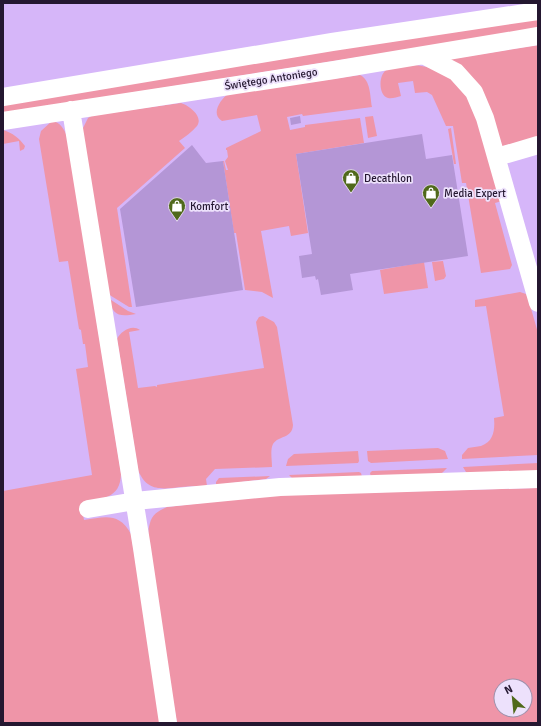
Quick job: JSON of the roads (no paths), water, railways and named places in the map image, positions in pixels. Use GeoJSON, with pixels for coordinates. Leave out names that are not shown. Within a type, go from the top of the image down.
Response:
{"type":"FeatureCollection","features":[{"type":"Feature","properties":{"kind":"street"},"geometry":{"type":"LineString","coordinates":[[3,97],[332,42],[538,11]]}},
{"type":"Feature","properties":{"kind":"street","name":"Świętego Antoniego"},"geometry":{"type":"LineString","coordinates":[[3,121],[334,70],[538,36]]}},
{"type":"Feature","properties":{"kind":"street"},"geometry":{"type":"LineString","coordinates":[[423,54],[456,72],[474,92],[485,118],[496,157],[530,247],[538,303]]}},
{"type":"Feature","properties":{"kind":"street"},"geometry":{"type":"LineString","coordinates":[[71,110],[135,501],[168,723]]}},
{"type":"Feature","properties":{"kind":"street"},"geometry":{"type":"LineString","coordinates":[[496,157],[538,145]]}},
{"type":"Feature","properties":{"kind":"street"},"geometry":{"type":"LineString","coordinates":[[88,509],[135,501],[280,487],[538,479]]}},
{"type":"Feature","properties":{"kind":"place","name":"Decathlon"},"geometry":{"type":"Point","coordinates":[351,193]}},
{"type":"Feature","properties":{"kind":"place","name":"Media Expert"},"geometry":{"type":"Point","coordinates":[431,208]}},
{"type":"Feature","properties":{"kind":"place","name":"Komfort"},"geometry":{"type":"Point","coordinates":[177,221]}}]}
